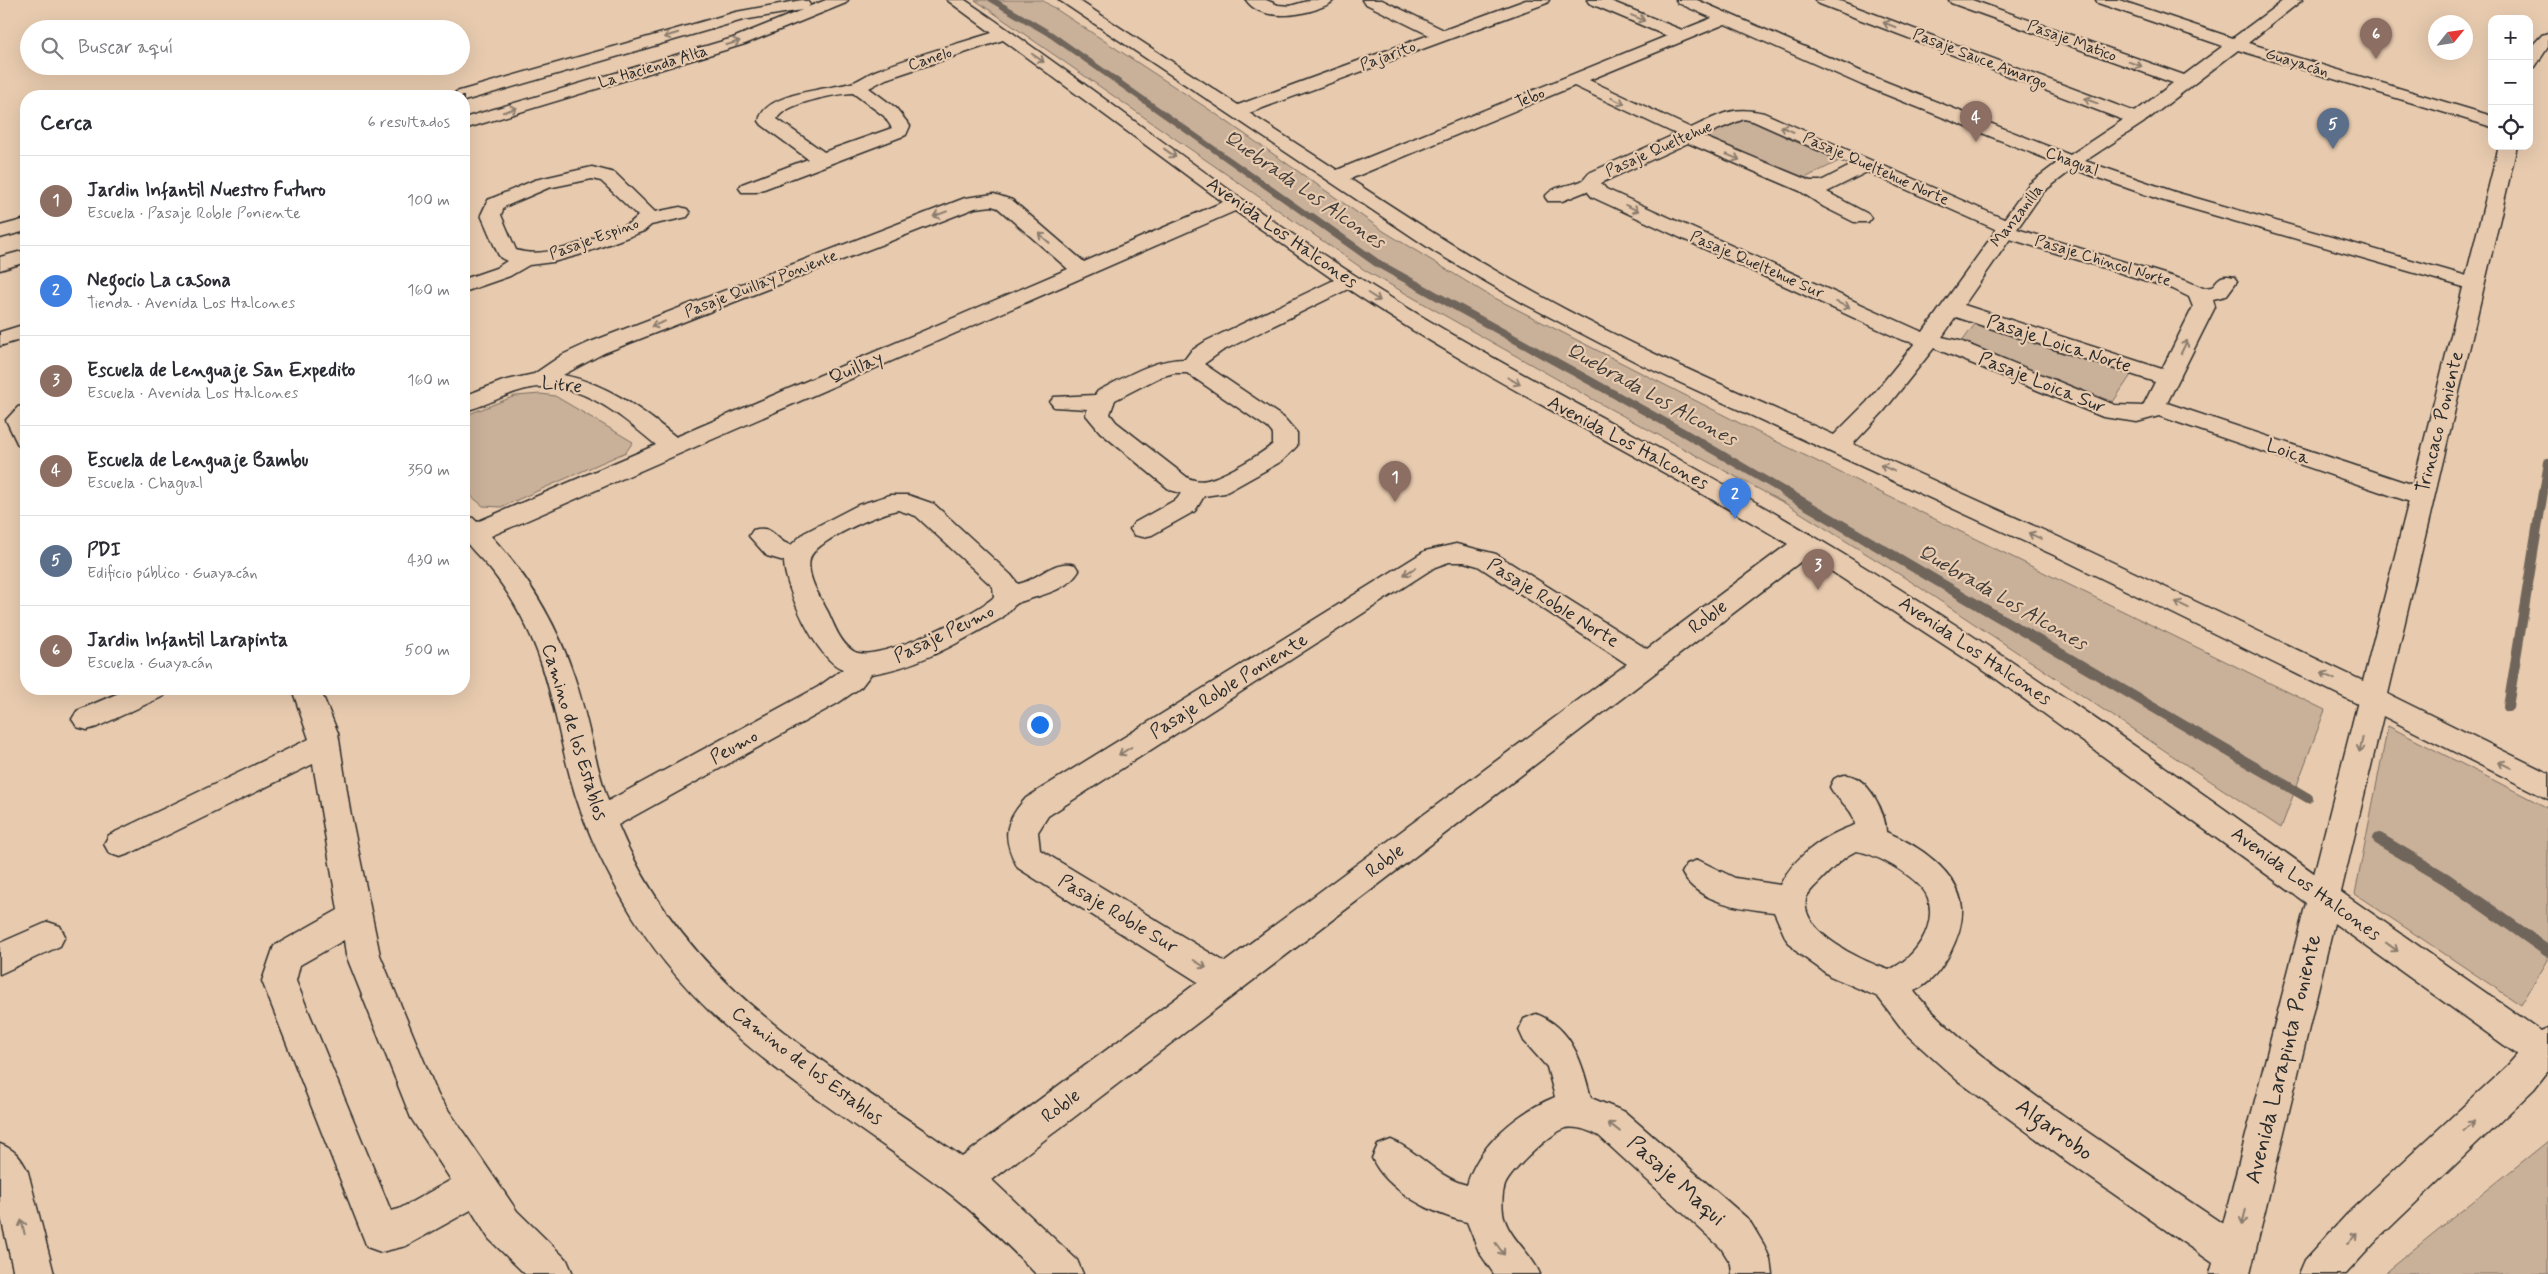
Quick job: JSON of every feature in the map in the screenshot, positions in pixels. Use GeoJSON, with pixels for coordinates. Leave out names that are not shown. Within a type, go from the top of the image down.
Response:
{"type":"FeatureCollection","features":[{"type":"Feature","properties":{"kind":"street","name":"La Hacienda Alta"},"geometry":{"type":"LineString","coordinates":[[470,94],[721,20],[839,0]]}},
{"type":"Feature","properties":{"kind":"street","name":"La Hacienda Alta"},"geometry":{"type":"LineString","coordinates":[[470,122],[740,41],[839,0]]}},
{"type":"Feature","properties":{"kind":"street","name":"Avenida Los Halcones"},"geometry":{"type":"LineString","coordinates":[[955,0],[1348,280],[1504,376],[1735,500],[1807,543],[2025,683],[2324,898],[2546,1051]]}},
{"type":"Feature","properties":{"kind":"street"},"geometry":{"type":"LineString","coordinates":[[1067,0],[1442,248],[1530,299],[1661,365],[2067,550],[2372,698],[2548,787]]}},
{"type":"Feature","properties":{"kind":"street"},"geometry":{"type":"LineString","coordinates":[[1254,0],[1271,10],[1281,12],[1296,10],[1326,0]]}},
{"type":"Feature","properties":{"kind":"street"},"geometry":{"type":"LineString","coordinates":[[1370,0],[1444,36]]}},
{"type":"Feature","properties":{"kind":"street","name":"Pajarito"},"geometry":{"type":"LineString","coordinates":[[1235,112],[1541,0]]}},
{"type":"Feature","properties":{"kind":"street"},"geometry":{"type":"LineString","coordinates":[[1595,0],[1681,36]]}},
{"type":"Feature","properties":{"kind":"street","name":"Chagual"},"geometry":{"type":"LineString","coordinates":[[1684,0],[1823,62],[2070,163],[2168,196],[2474,284]]}},
{"type":"Feature","properties":{"kind":"street","name":"Pasaje Sauce Amargo"},"geometry":{"type":"LineString","coordinates":[[1823,0],[2137,119]]}},
{"type":"Feature","properties":{"kind":"street","name":"Pasaje Matico"},"geometry":{"type":"LineString","coordinates":[[1957,0],[2186,82]]}},
{"type":"Feature","properties":{"kind":"street","name":"Guayacán"},"geometry":{"type":"LineString","coordinates":[[2104,0],[2134,4],[2235,44],[2488,121]]}},
{"type":"Feature","properties":{"kind":"street","name":"Manzanilla"},"geometry":{"type":"LineString","coordinates":[[1837,446],[1895,385],[2036,188],[2137,119],[2294,0]]}},
{"type":"Feature","properties":{"kind":"street"},"geometry":{"type":"LineString","coordinates":[[1263,22],[1275,18],[1281,12]]}},
{"type":"Feature","properties":{"kind":"street","name":"Tebo"},"geometry":{"type":"LineString","coordinates":[[1335,178],[1726,18]]}},
{"type":"Feature","properties":{"kind":"street","name":"Canelo"},"geometry":{"type":"LineString","coordinates":[[824,158],[813,154],[771,124],[768,121],[769,115],[783,106],[828,91],[857,87],[872,78],[1005,34]]}},
{"type":"Feature","properties":{"kind":"street"},"geometry":{"type":"LineString","coordinates":[[2531,60],[2539,46],[2548,38]]}},
{"type":"Feature","properties":{"kind":"street"},"geometry":{"type":"LineString","coordinates":[[1574,80],[1690,136],[1698,142],[1808,187],[1831,203],[1861,218]]}},
{"type":"Feature","properties":{"kind":"street"},"geometry":{"type":"LineString","coordinates":[[749,188],[809,167],[824,158],[856,149],[900,131],[901,126],[890,112],[857,87]]}},
{"type":"Feature","properties":{"kind":"street"},"geometry":{"type":"LineString","coordinates":[[1744,114],[1743,108],[1746,104],[1758,98]]}},
{"type":"Feature","properties":{"kind":"street","name":"Pasaje Queltehue"},"geometry":{"type":"LineString","coordinates":[[1555,197],[1574,188],[1591,184],[1594,178],[1734,115],[1744,114]]}},
{"type":"Feature","properties":{"kind":"street","name":"Pasaje Queltehue Norte"},"geometry":{"type":"LineString","coordinates":[[1744,114],[1758,117],[2006,229]]}},
{"type":"Feature","properties":{"kind":"street","name":"Trincaco Poniente"},"geometry":{"type":"LineString","coordinates":[[2372,698],[2507,150]]}},
{"type":"Feature","properties":{"kind":"street"},"geometry":{"type":"LineString","coordinates":[[1808,187],[1828,185],[1867,165]]}},
{"type":"Feature","properties":{"kind":"street","name":"Pasaje Espino"},"geometry":{"type":"LineString","coordinates":[[646,220],[648,217],[645,211],[608,177],[592,173],[570,176],[505,198],[492,208],[491,215],[506,252],[512,257],[524,259],[568,252],[637,227],[646,220],[680,213]]}},
{"type":"Feature","properties":{"kind":"street","name":"Pasaje Queltehue Sur"},"geometry":{"type":"LineString","coordinates":[[1591,184],[1599,194],[1910,335],[1928,340]]}},
{"type":"Feature","properties":{"kind":"street","name":"Pasaje Quillay Poniente"},"geometry":{"type":"LineString","coordinates":[[540,380],[570,360],[596,348],[965,204],[986,200],[1005,204],[1081,270]]}},
{"type":"Feature","properties":{"kind":"street","name":"Quillay"},"geometry":{"type":"LineString","coordinates":[[470,529],[674,447],[1238,203]]}},
{"type":"Feature","properties":{"kind":"street"},"geometry":{"type":"LineString","coordinates":[[0,232],[20,227]]}},
{"type":"Feature","properties":{"kind":"street","name":"Pasaje Chincol Norte"},"geometry":{"type":"LineString","coordinates":[[2006,229],[2180,285],[2199,295]]}},
{"type":"Feature","properties":{"kind":"street"},"geometry":{"type":"LineString","coordinates":[[0,264],[20,258]]}},
{"type":"Feature","properties":{"kind":"street"},"geometry":{"type":"LineString","coordinates":[[470,284],[502,272],[524,259]]}},
{"type":"Feature","properties":{"kind":"street"},"geometry":{"type":"LineString","coordinates":[[1192,366],[1199,356],[1214,346],[1348,280]]}},
{"type":"Feature","properties":{"kind":"street"},"geometry":{"type":"LineString","coordinates":[[2155,407],[2204,306],[2199,295],[2219,292],[2227,281]]}},
{"type":"Feature","properties":{"kind":"street","name":"Pasaje Loica Norte"},"geometry":{"type":"LineString","coordinates":[[1950,308],[2169,379]]}},
{"type":"Feature","properties":{"kind":"street"},"geometry":{"type":"LineString","coordinates":[[0,339],[20,333]]}},
{"type":"Feature","properties":{"kind":"street","name":"Pasaje Loica Sur"},"geometry":{"type":"LineString","coordinates":[[1928,340],[1952,346],[2111,412],[2138,416],[2146,414],[2155,407]]}},
{"type":"Feature","properties":{"kind":"street"},"geometry":{"type":"LineString","coordinates":[[1192,366],[1276,423],[1282,428],[1286,440],[1285,446],[1274,456],[1225,484],[1216,487],[1196,489],[1179,484],[1101,421],[1098,415],[1101,402],[1113,391],[1162,368],[1192,366]]}},
{"type":"Feature","properties":{"kind":"street","name":"Litre"},"geometry":{"type":"LineString","coordinates":[[470,402],[497,391],[540,380],[568,382],[591,388],[631,414],[674,447]]}},
{"type":"Feature","properties":{"kind":"street"},"geometry":{"type":"LineString","coordinates":[[1062,402],[1101,402]]}},
{"type":"Feature","properties":{"kind":"street","name":"Loica"},"geometry":{"type":"LineString","coordinates":[[2155,407],[2422,497]]}},
{"type":"Feature","properties":{"kind":"street"},"geometry":{"type":"LineString","coordinates":[[1143,529],[1186,505],[1196,489]]}},
{"type":"Feature","properties":{"kind":"street","name":"Pasaje Peumo"},"geometry":{"type":"LineString","coordinates":[[1009,594],[1002,581],[925,510],[908,503],[888,503],[868,510],[812,539],[798,555],[795,571],[797,579],[833,648],[845,661],[862,665],[889,662],[912,652],[995,610],[1001,606],[1009,594],[1032,590],[1066,571]]}},
{"type":"Feature","properties":{"kind":"street","name":"Camino de los Establos"},"geometry":{"type":"LineString","coordinates":[[470,530],[510,574],[541,626],[556,662],[587,783],[600,820],[618,862],[643,905],[672,948],[709,990],[752,1030],[962,1180],[1009,1221],[1063,1274]]}},
{"type":"Feature","properties":{"kind":"street"},"geometry":{"type":"LineString","coordinates":[[762,536],[776,550],[798,555]]}},
{"type":"Feature","properties":{"kind":"street","name":"Roble"},"geometry":{"type":"LineString","coordinates":[[962,1180],[1807,543]]}},
{"type":"Feature","properties":{"kind":"street","name":"Pasaje Roble Norte"},"geometry":{"type":"LineString","coordinates":[[1454,552],[1466,553],[1487,560],[1647,663]]}},
{"type":"Feature","properties":{"kind":"street","name":"Pasaje Roble Poniente"},"geometry":{"type":"LineString","coordinates":[[1020,838],[1022,826],[1037,807],[1426,561],[1435,556],[1454,552]]}},
{"type":"Feature","properties":{"kind":"street","name":"Peumo"},"geometry":{"type":"LineString","coordinates":[[600,820],[834,692],[851,680],[862,665]]}},
{"type":"Feature","properties":{"kind":"street"},"geometry":{"type":"LineString","coordinates":[[87,719],[141,695]]}},
{"type":"Feature","properties":{"kind":"street"},"geometry":{"type":"LineString","coordinates":[[308,695],[323,733],[335,810],[363,955],[424,1106],[503,1226],[553,1274]]}},
{"type":"Feature","properties":{"kind":"street","name":"Avenida Larapinta Poniente"},"geometry":{"type":"LineString","coordinates":[[2232,1265],[2372,698]]}},
{"type":"Feature","properties":{"kind":"street"},"geometry":{"type":"LineString","coordinates":[[120,844],[325,745]]}},
{"type":"Feature","properties":{"kind":"street"},"geometry":{"type":"LineString","coordinates":[[1845,787],[1869,812],[1871,819],[1870,839]]}},
{"type":"Feature","properties":{"kind":"street","name":"Pasaje Roble Sur"},"geometry":{"type":"LineString","coordinates":[[1020,838],[1023,849],[1030,859],[1040,867],[1226,981]]}},
{"type":"Feature","properties":{"kind":"street"},"geometry":{"type":"LineString","coordinates":[[1855,838],[1870,839],[1885,844],[1920,868],[1940,889],[1946,902],[1946,915],[1936,948],[1928,960],[1906,979],[1890,986],[1865,978],[1823,955],[1796,924],[1790,910],[1790,900],[1800,881],[1834,847],[1842,841],[1855,838]]}},
{"type":"Feature","properties":{"kind":"street"},"geometry":{"type":"LineString","coordinates":[[1698,873],[1714,884],[1733,893],[1790,900]]}},
{"type":"Feature","properties":{"kind":"street"},"geometry":{"type":"LineString","coordinates":[[356,916],[286,956],[279,981],[381,1233],[406,1226],[476,1186]]}},
{"type":"Feature","properties":{"kind":"street"},"geometry":{"type":"LineString","coordinates":[[0,960],[48,936]]}},
{"type":"Feature","properties":{"kind":"street","name":"Algarrobo"},"geometry":{"type":"LineString","coordinates":[[1890,986],[1914,1018],[1955,1058],[2066,1139],[2232,1265]]}},
{"type":"Feature","properties":{"kind":"street"},"geometry":{"type":"LineString","coordinates":[[1536,1030],[1563,1059],[1577,1111]]}},
{"type":"Feature","properties":{"kind":"street"},"geometry":{"type":"LineString","coordinates":[[2319,1274],[2363,1226],[2521,1077],[2546,1051]]}},
{"type":"Feature","properties":{"kind":"street","name":"Pasaje Maqui"},"geometry":{"type":"LineString","coordinates":[[1520,1274],[1495,1243],[1488,1228],[1484,1205],[1487,1181],[1493,1168],[1539,1123],[1551,1115],[1563,1111],[1577,1111],[1595,1115],[1612,1124],[1724,1223],[1744,1246],[1750,1259],[1752,1274]]}},
{"type":"Feature","properties":{"kind":"street"},"geometry":{"type":"LineString","coordinates":[[1391,1158],[1440,1196],[1468,1206],[1484,1205]]}},
{"type":"Feature","properties":{"kind":"street"},"geometry":{"type":"LineString","coordinates":[[0,1162],[10,1172],[34,1274]]}},
{"type":"Feature","properties":{"kind":"shaded area"},"geometry":{"type":"Polygon","coordinates":[[[975,0],[1042,0],[1213,112],[1385,232],[1487,294],[1753,430],[2325,710],[2281,828],[1910,581],[1788,505],[1601,404],[1366,271],[975,0]]]}},
{"type":"Feature","properties":{"kind":"shaded area"},"geometry":{"type":"Polygon","coordinates":[[[1741,117],[1839,161],[1797,182],[1699,136],[1741,117]]]}},
{"type":"Feature","properties":{"kind":"shaded area"},"geometry":{"type":"Polygon","coordinates":[[[1978,320],[2131,375],[2113,402],[1961,343],[1978,320]]]}},
{"type":"Feature","properties":{"kind":"shaded area"},"geometry":{"type":"Polygon","coordinates":[[[541,394],[555,396],[633,442],[626,452],[501,507],[483,506],[470,495],[470,414],[515,396],[541,394]]]}},
{"type":"Feature","properties":{"kind":"shaded area"},"geometry":{"type":"Polygon","coordinates":[[[2388,726],[2548,808],[2548,960],[2521,1005],[2355,894],[2388,726]]]}},
{"type":"Feature","properties":{"kind":"shaded area"},"geometry":{"type":"Polygon","coordinates":[[[2548,1141],[2548,1274],[2383,1274],[2548,1141]]]}},
{"type":"Feature","properties":{"kind":"waterway","name":"Quebrada Los Alcones"},"geometry":{"type":"LineString","coordinates":[[992,0],[1050,34],[1313,219]]}},
{"type":"Feature","properties":{"kind":"waterway","name":"Quebrada Los Alcones"},"geometry":{"type":"LineString","coordinates":[[1312,217],[1377,263],[1681,431],[1787,493]]}},
{"type":"Feature","properties":{"kind":"waterway"},"geometry":{"type":"LineString","coordinates":[[2543,493],[2548,462]]}},
{"type":"Feature","properties":{"kind":"waterway","name":"Quebrada Los Alcones"},"geometry":{"type":"LineString","coordinates":[[1785,492],[2308,798]]}},
{"type":"Feature","properties":{"kind":"waterway"},"geometry":{"type":"LineString","coordinates":[[2508,707],[2543,492]]}},
{"type":"Feature","properties":{"kind":"waterway","name":"Quebrada Los Alcones"},"geometry":{"type":"LineString","coordinates":[[2379,839],[2446,879],[2548,951]]}},
{"type":"Feature","properties":{"kind":"place","name":"Jardin Infantil Larapinta"},"geometry":{"type":"Point","coordinates":[2376,59]}},
{"type":"Feature","properties":{"kind":"place","name":"Escuela de Lenguaje Bambu"},"geometry":{"type":"Point","coordinates":[1976,142]}},
{"type":"Feature","properties":{"kind":"place","name":"PDI"},"geometry":{"type":"Point","coordinates":[2333,149]}},
{"type":"Feature","properties":{"kind":"place","name":"Jardin Infantil Nuestro Futuro"},"geometry":{"type":"Point","coordinates":[1395,502]}},
{"type":"Feature","properties":{"kind":"place","name":"Negocio La casona"},"geometry":{"type":"Point","coordinates":[1735,519]}},
{"type":"Feature","properties":{"kind":"place","name":"Escuela de Lenguaje San Expedito"},"geometry":{"type":"Point","coordinates":[1818,590]}}]}
